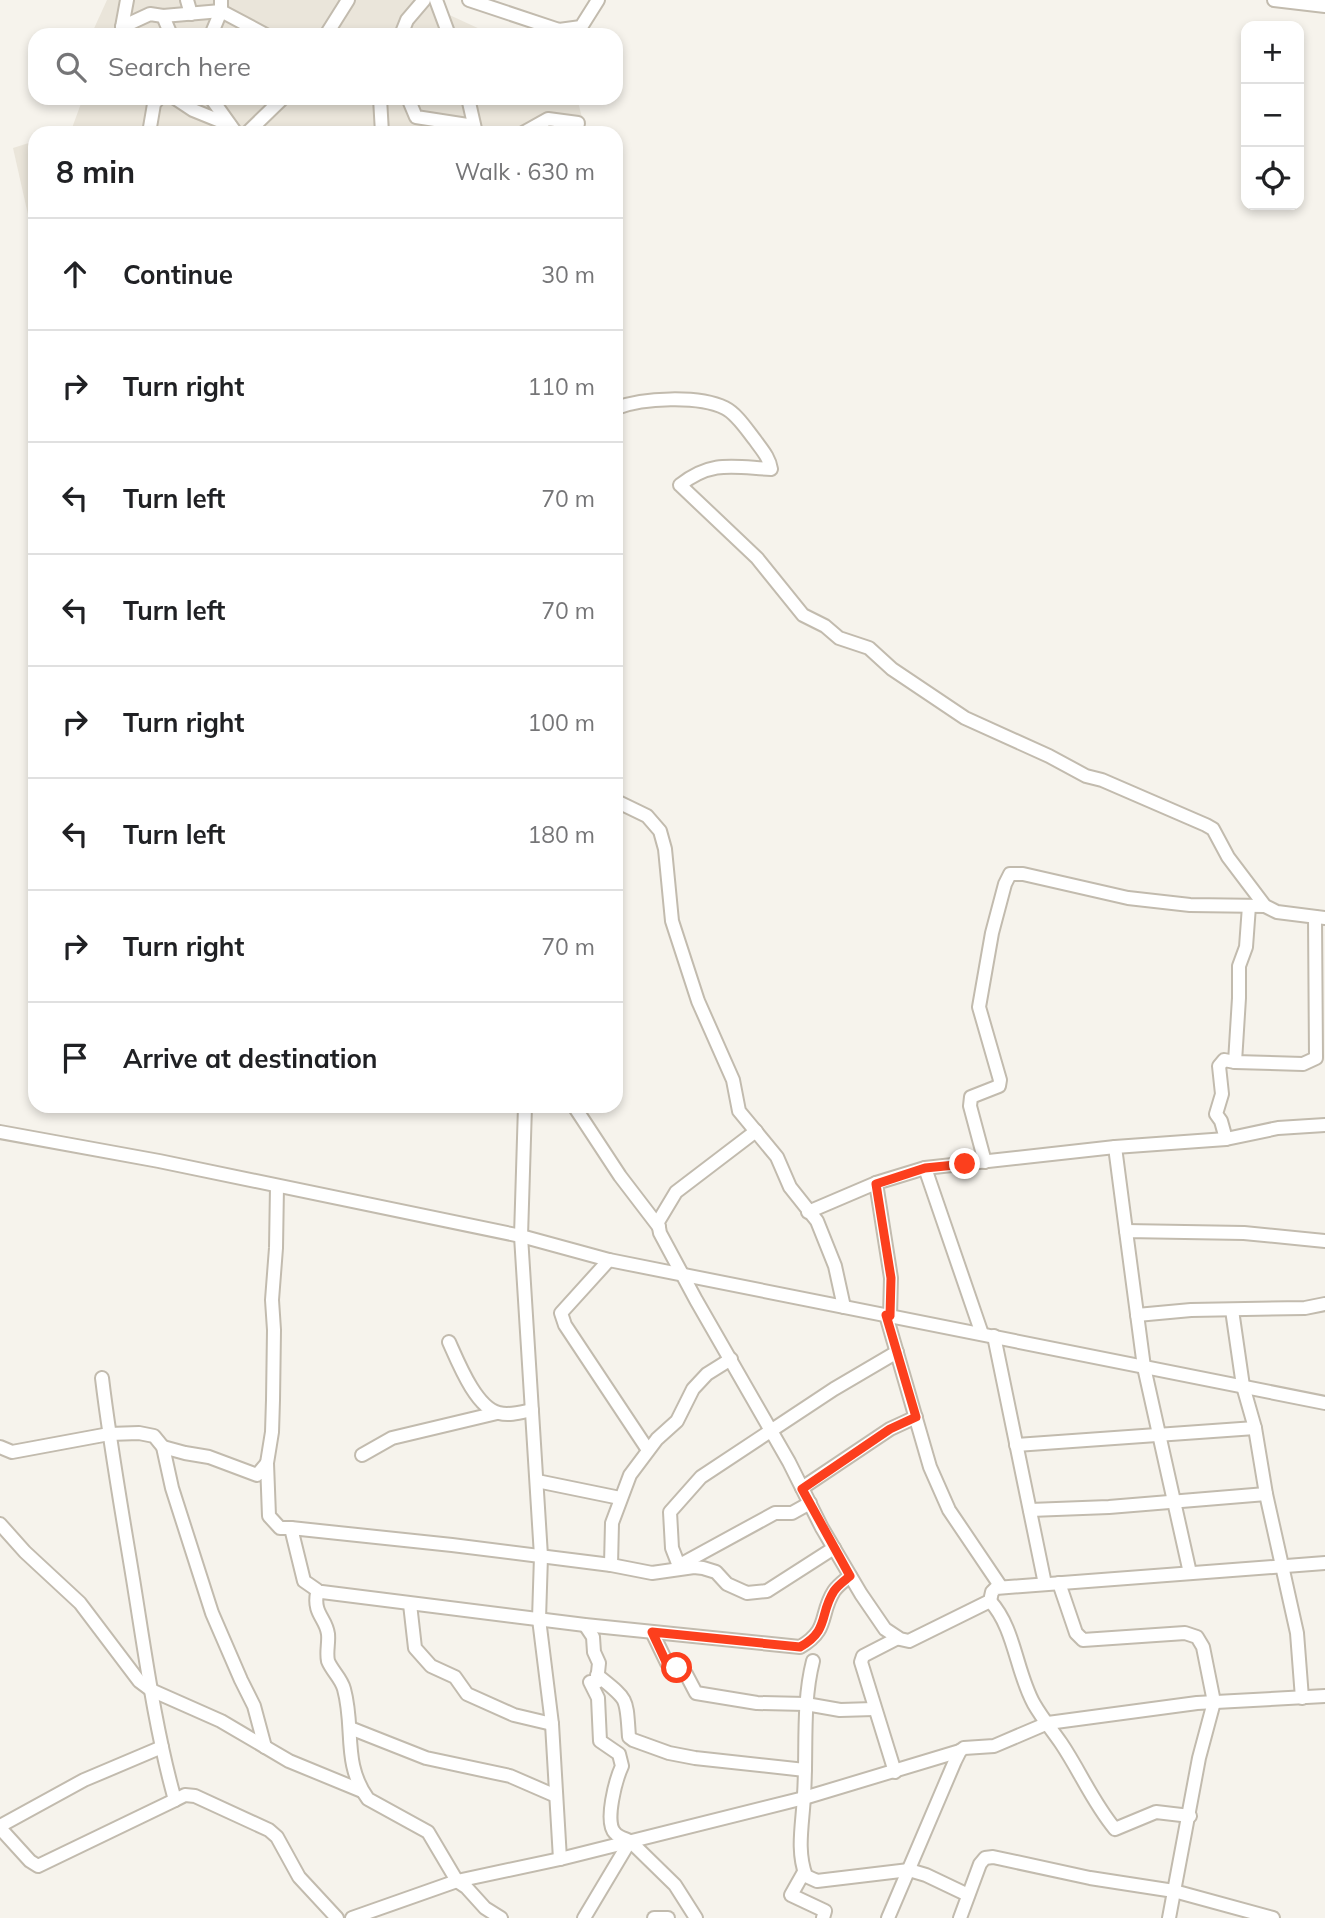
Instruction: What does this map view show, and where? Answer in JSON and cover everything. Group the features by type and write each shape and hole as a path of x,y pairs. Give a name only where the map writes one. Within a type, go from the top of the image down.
{"street":[{"path":"125,28 127,0"},
{"path":"187,0 191,14"},
{"path":"330,28 348,0"},
{"path":"404,28 424,0"},
{"path":"436,0 446,28"},
{"path":"470,0 553,28"},
{"path":"574,28 581,27 598,0"},
{"path":"1274,0 1325,6"},
{"path":"130,28 150,15 191,14 222,5"},
{"path":"214,28 222,5"},
{"path":"222,5 256,28"},
{"path":"163,16 168,28"},
{"path":"150,126 154,105"},
{"path":"186,105 227,126"},
{"path":"216,105 231,126"},
{"path":"254,126 276,105"},
{"path":"380,105 382,126"},
{"path":"411,105 416,117 460,126"},
{"path":"470,105 474,126"},
{"path":"536,126 548,119 578,123 577,126"},
{"path":"623,406 634,402 702,402 726,409 742,424 769,459 771,469 719,466 696,472 680,485 757,558 803,615 825,626 839,638 869,648 892,669 965,718 1086,776 1102,780 1213,829 1228,857 1265,906 1277,912 1320,917 1316,1058 1303,1064 1224,1060 1219,1066 1222,1094 1216,1114 1226,1139"},
{"path":"623,805 647,816 660,831 665,849 672,921 698,1001 733,1080 739,1111 777,1157 790,1187 817,1220 835,1266 844,1307"},
{"path":"985,1162 970,1106 971,1097 999,1086 1000,1080 979,1007 992,933 1004,884 1010,874 1023,874 1128,898 1190,905 1265,906"},
{"path":"1235,1062 1238,966 1245,947 1249,906"},
{"path":"525,1113 522,1236 541,1556 539,1619 552,1724 560,1859"},
{"path":"579,1113 659,1227 682,1274 850,1576 885,1629 898,1638 909,1641 990,1601 994,1589 1001,1587 1325,1563"},
{"path":"808,1212 876,1184 925,1168 1115,1147 1226,1139 1278,1128 1325,1125"},
{"path":"659,1227 663,1211 676,1192 756,1131"},
{"path":"0,1132 522,1236 609,1260 1325,1403"},
{"path":"1115,1147 1144,1367 1190,1573"},
{"path":"925,1168 988,1335 1016,1445 1045,1584"},
{"path":"876,1184 891,1278 888,1315 930,1467 948,1510 1001,1587"},
{"path":"277,1186 272,1300 272,1421 267,1463 269,1516 280,1528 452,1545 611,1565 643,1572 703,1568 716,1572 727,1584 747,1593 767,1591 834,1548"},
{"path":"1126,1231 1244,1234 1325,1241"},
{"path":"609,1260 561,1313 565,1325 648,1450"},
{"path":"1137,1315 1191,1310 1305,1308 1325,1304"},
{"path":"1232,1310 1243,1386 1255,1428 1266,1494 1297,1633 1302,1698"},
{"path":"449,1342 465,1379 486,1406 497,1413"},
{"path":"674,1569 670,1511 701,1477 897,1352"},
{"path":"611,1565 612,1523 630,1475 648,1450 677,1421 693,1389 706,1374 731,1359"},
{"path":"102,1378 150,1690 175,1800"},
{"path":"362,1455 392,1438 497,1413 511,1414 532,1410"},
{"path":"802,1489 890,1429 916,1417"},
{"path":"1016,1445 1255,1428"},
{"path":"0,1447 12,1452 109,1434 139,1433 154,1436 163,1447 172,1488 212,1613 254,1706 265,1747"},
{"path":"163,1447 209,1457 257,1475 267,1463"},
{"path":"537,1481 620,1498"},
{"path":"1030,1510 1266,1494"},
{"path":"674,1569 775,1513 792,1513 810,1503"},
{"path":"0,1524 25,1552 80,1603 139,1681 150,1690 221,1721 289,1761 362,1791"},
{"path":"291,1528 304,1581 317,1590 318,1615 328,1632 327,1659 344,1690 350,1728 350,1759 362,1791 368,1799 428,1832 457,1881 485,1908 501,1918"},
{"path":"317,1593 800,1647 812,1640 824,1622 832,1592 850,1576"},
{"path":"1059,1583 1076,1633 1083,1640 1185,1633 1197,1637 1203,1647 1214,1702 1199,1758 1169,1918"},
{"path":"990,1601 1002,1619 1034,1704 1115,1829 1156,1812 1190,1816"},
{"path":"410,1604 415,1648 431,1666 456,1677 467,1695 514,1715 552,1724"},
{"path":"585,1625 593,1637 594,1652 598,1657 597,1682 590,1682 598,1698 600,1741 618,1754 622,1766 617,1778 610,1825 615,1834 630,1841 675,1885 696,1918"},
{"path":"652,1632 667,1664 686,1674 696,1693 757,1703 806,1704 840,1710 874,1709"},
{"path":"895,1772 861,1662 863,1656 898,1638"},
{"path":"813,1661 806,1704 804,1798 800,1828 804,1872 791,1895 825,1911 823,1918"},
{"path":"597,1675 623,1697 629,1737 633,1740 669,1753 695,1758 805,1770"},
{"path":"352,1918 457,1881 560,1859 804,1798 895,1772 964,1748 995,1746 1048,1723 1214,1702 1325,1696"},
{"path":"350,1728 426,1758 510,1776 556,1796"},
{"path":"162,1747 84,1780 0,1827 30,1861 38,1866 185,1795 195,1796 269,1830 281,1842 299,1877 337,1918"},
{"path":"888,1918 960,1751"},
{"path":"584,1918 630,1841"},
{"path":"960,1918 980,1864 985,1858 993,1857 1090,1878 1174,1891 1273,1918"},
{"path":"804,1872 810,1879 817,1881 909,1870 968,1895"},
{"path":"654,1918 668,1918"}],"shaded area":[{"path":"107,0 432,0 432,7 478,28 94,28"},
{"path":"80,105 579,105 584,126 73,126"},
{"path":"28,143 28,215 13,148"}],"route":[{"path":"677,1668 667,1664 652,1632 800,1647 812,1640 824,1622 832,1592 850,1576 802,1489 890,1429 916,1417 886,1315 890,1316 891,1278 876,1184 925,1168 965,1164"}]}
